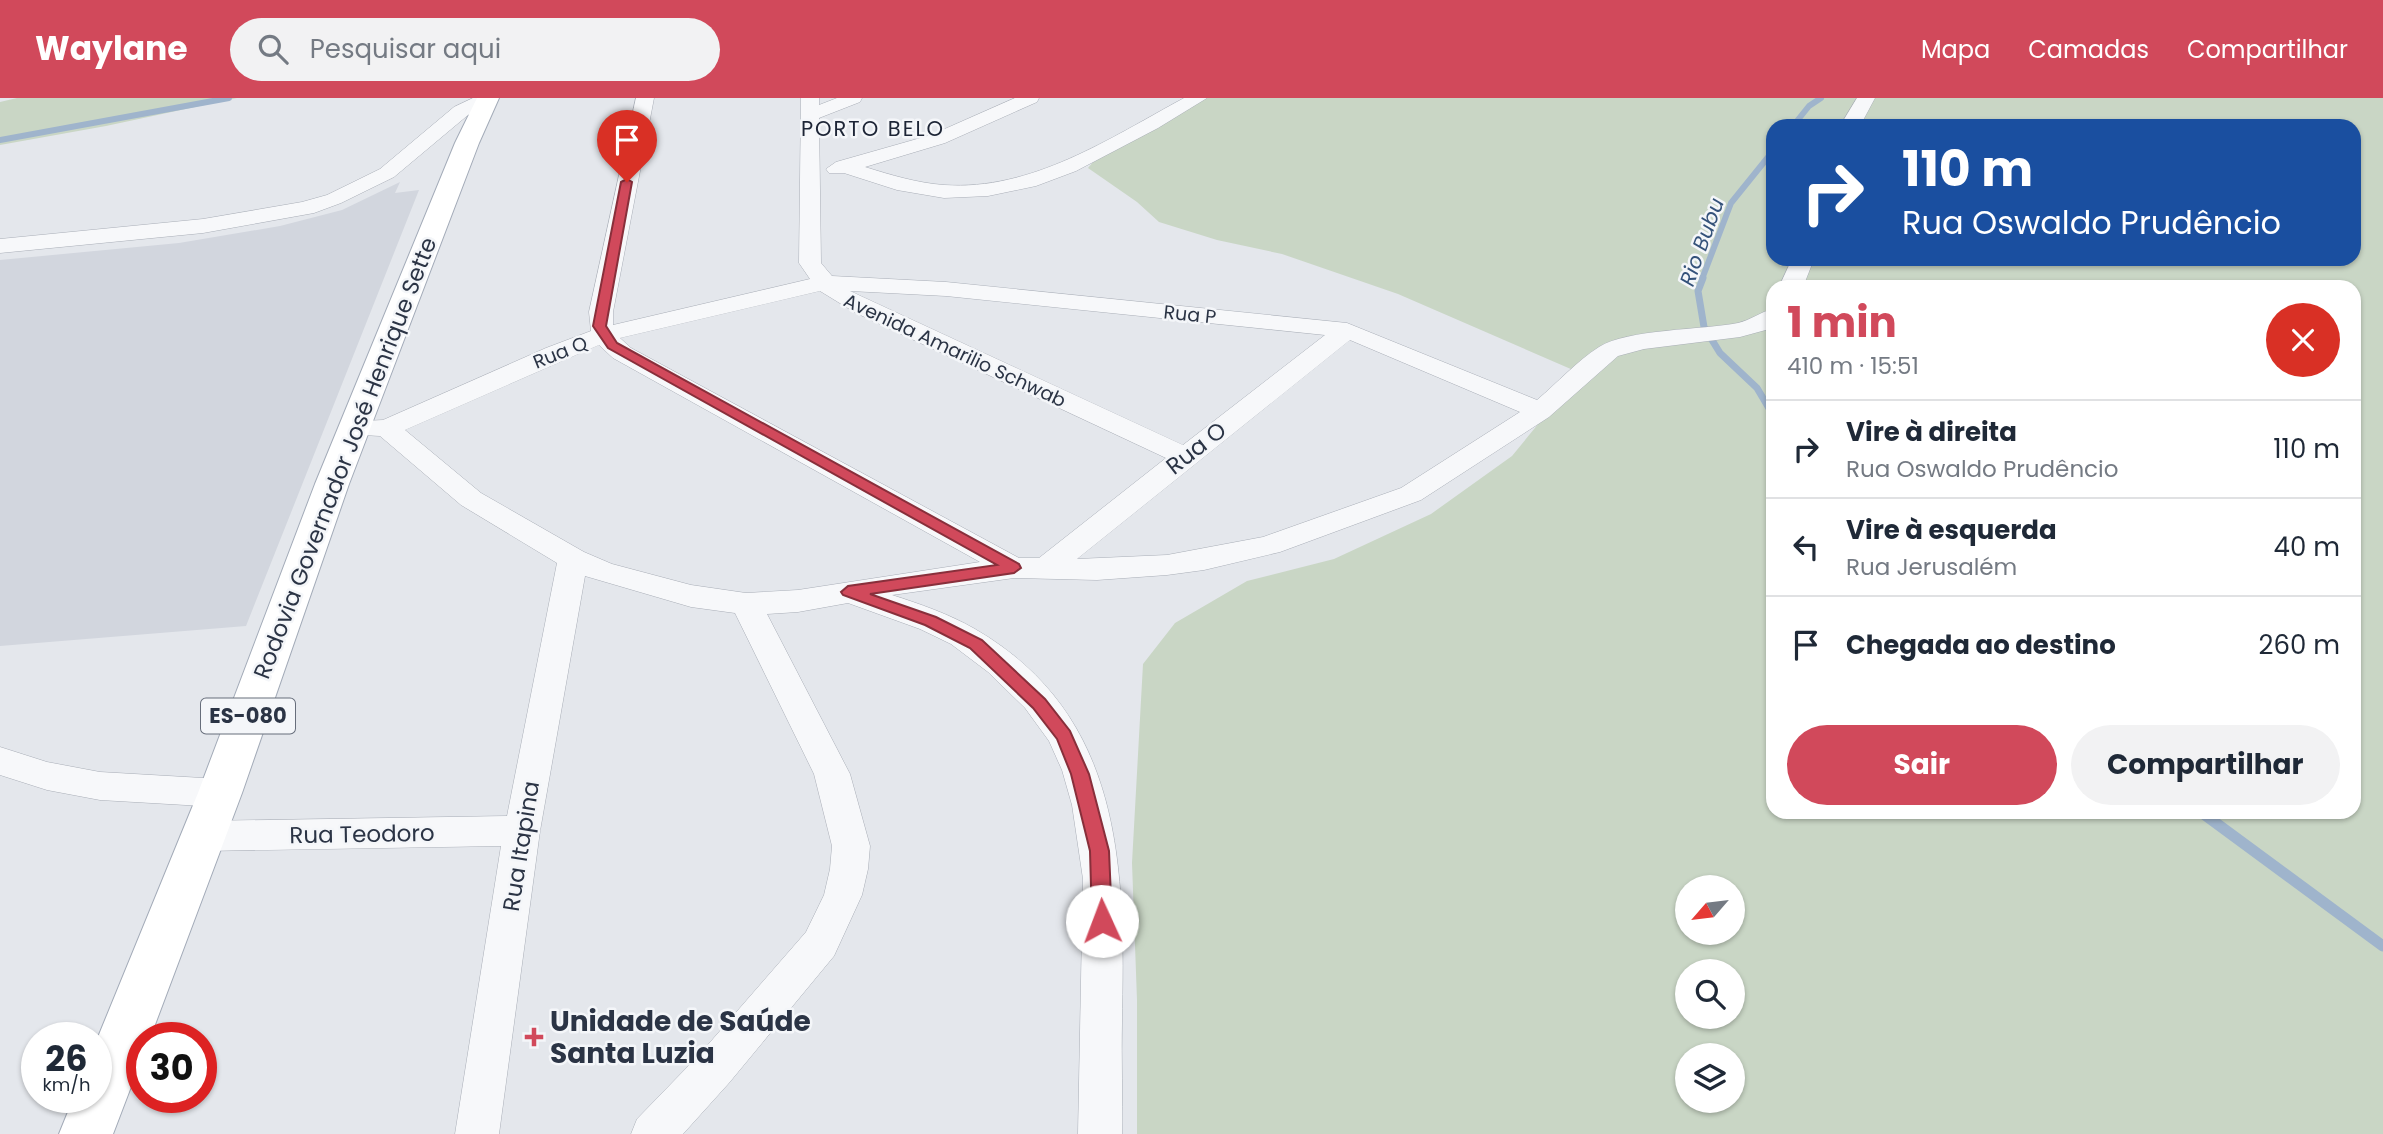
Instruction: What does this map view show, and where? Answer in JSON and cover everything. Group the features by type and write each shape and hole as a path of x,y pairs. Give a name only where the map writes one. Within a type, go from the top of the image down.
{"main road":[{"name":"Rodovia Governador José Henrique Sette","path":"86,1134 211,814 371,428 462,155 488,98"}],"street":[{"path":"0,246 203,226 306,208 334,199 387,173 461,111 488,98"},
{"path":"645,98 601,312 600,326 603,335 622,353 1014,568"},
{"path":"809,107 853,98"},
{"path":"811,176 938,139 1030,98"},
{"path":"810,151 852,163 879,181 917,190 960,193 1004,189 1060,172 1198,98"},
{"path":"1854,119 1866,98"},
{"name":"Avenida Amarilio Schwab","path":"809,107 810,263 823,283 839,297 1185,456"},
{"name":"Rua Q","path":"371,428 603,335 823,283"},
{"name":"Rua P","path":"823,283 946,289 1347,330 1540,411"},
{"path":"371,428 471,499 573,559 602,572 669,591 746,604 798,601 1014,568 1097,570 1167,565 1222,557 1269,545 1369,512 1411,494 1540,411 1609,351 1642,342 1740,330 1766,322"},
{"name":"Rua O","path":"1047,568 1347,330"},
{"name":"Rua Itapina","path":"477,1134 522,831 573,559"},
{"path":"848,592 931,621 976,644 1039,704 1064,736 1080,774 1100,851 1100,1134"},
{"path":"653,1134 714,1069 820,944 843,895 849,869 851,846 832,774 746,604"},
{"name":"Rua Teodoro","path":"0,761 47,776 100,786 211,814 522,831"}],"shaded area":[{"path":"400,182 395,193 419,190 246,626 0,646 0,260 179,243 280,226 342,210"}],"green space":[{"path":"17,98 237,98 0,145 0,102"},
{"path":"1204,98 2383,98 2383,1134 1137,1134 1137,1000 1132,863 1143,664 1175,623 1247,581 1334,559 1431,514 1512,456 1580,373 1398,294 1282,254 1217,240 1159,222 1137,202 1088,168 1098,156"}],"waterway":[{"path":"0,140 229,98"},
{"name":"Rio Bubu","path":"1799,119 1809,106 1821,98"},
{"name":"Rio Bubu","path":"1702,279 1731,203 1766,160"},
{"name":"Rio Bubu","path":"1703,278 1698,291 1704,327 1720,353 1757,388 1766,403"},
{"name":"Rio Bubu","path":"2211,819 2383,946"}],"place":[{"name":"Unidade de Saúde Santa Luzia","path":"534,1037"}],"district":[{"name":"PORTO BELO","path":"873,129"}],"route":[{"path":"627,182 601,312 600,326 603,335 613,345 622,353 1014,568 848,592 931,621 976,644 1039,704 1064,736 1080,774 1100,851 1102,921"}]}
